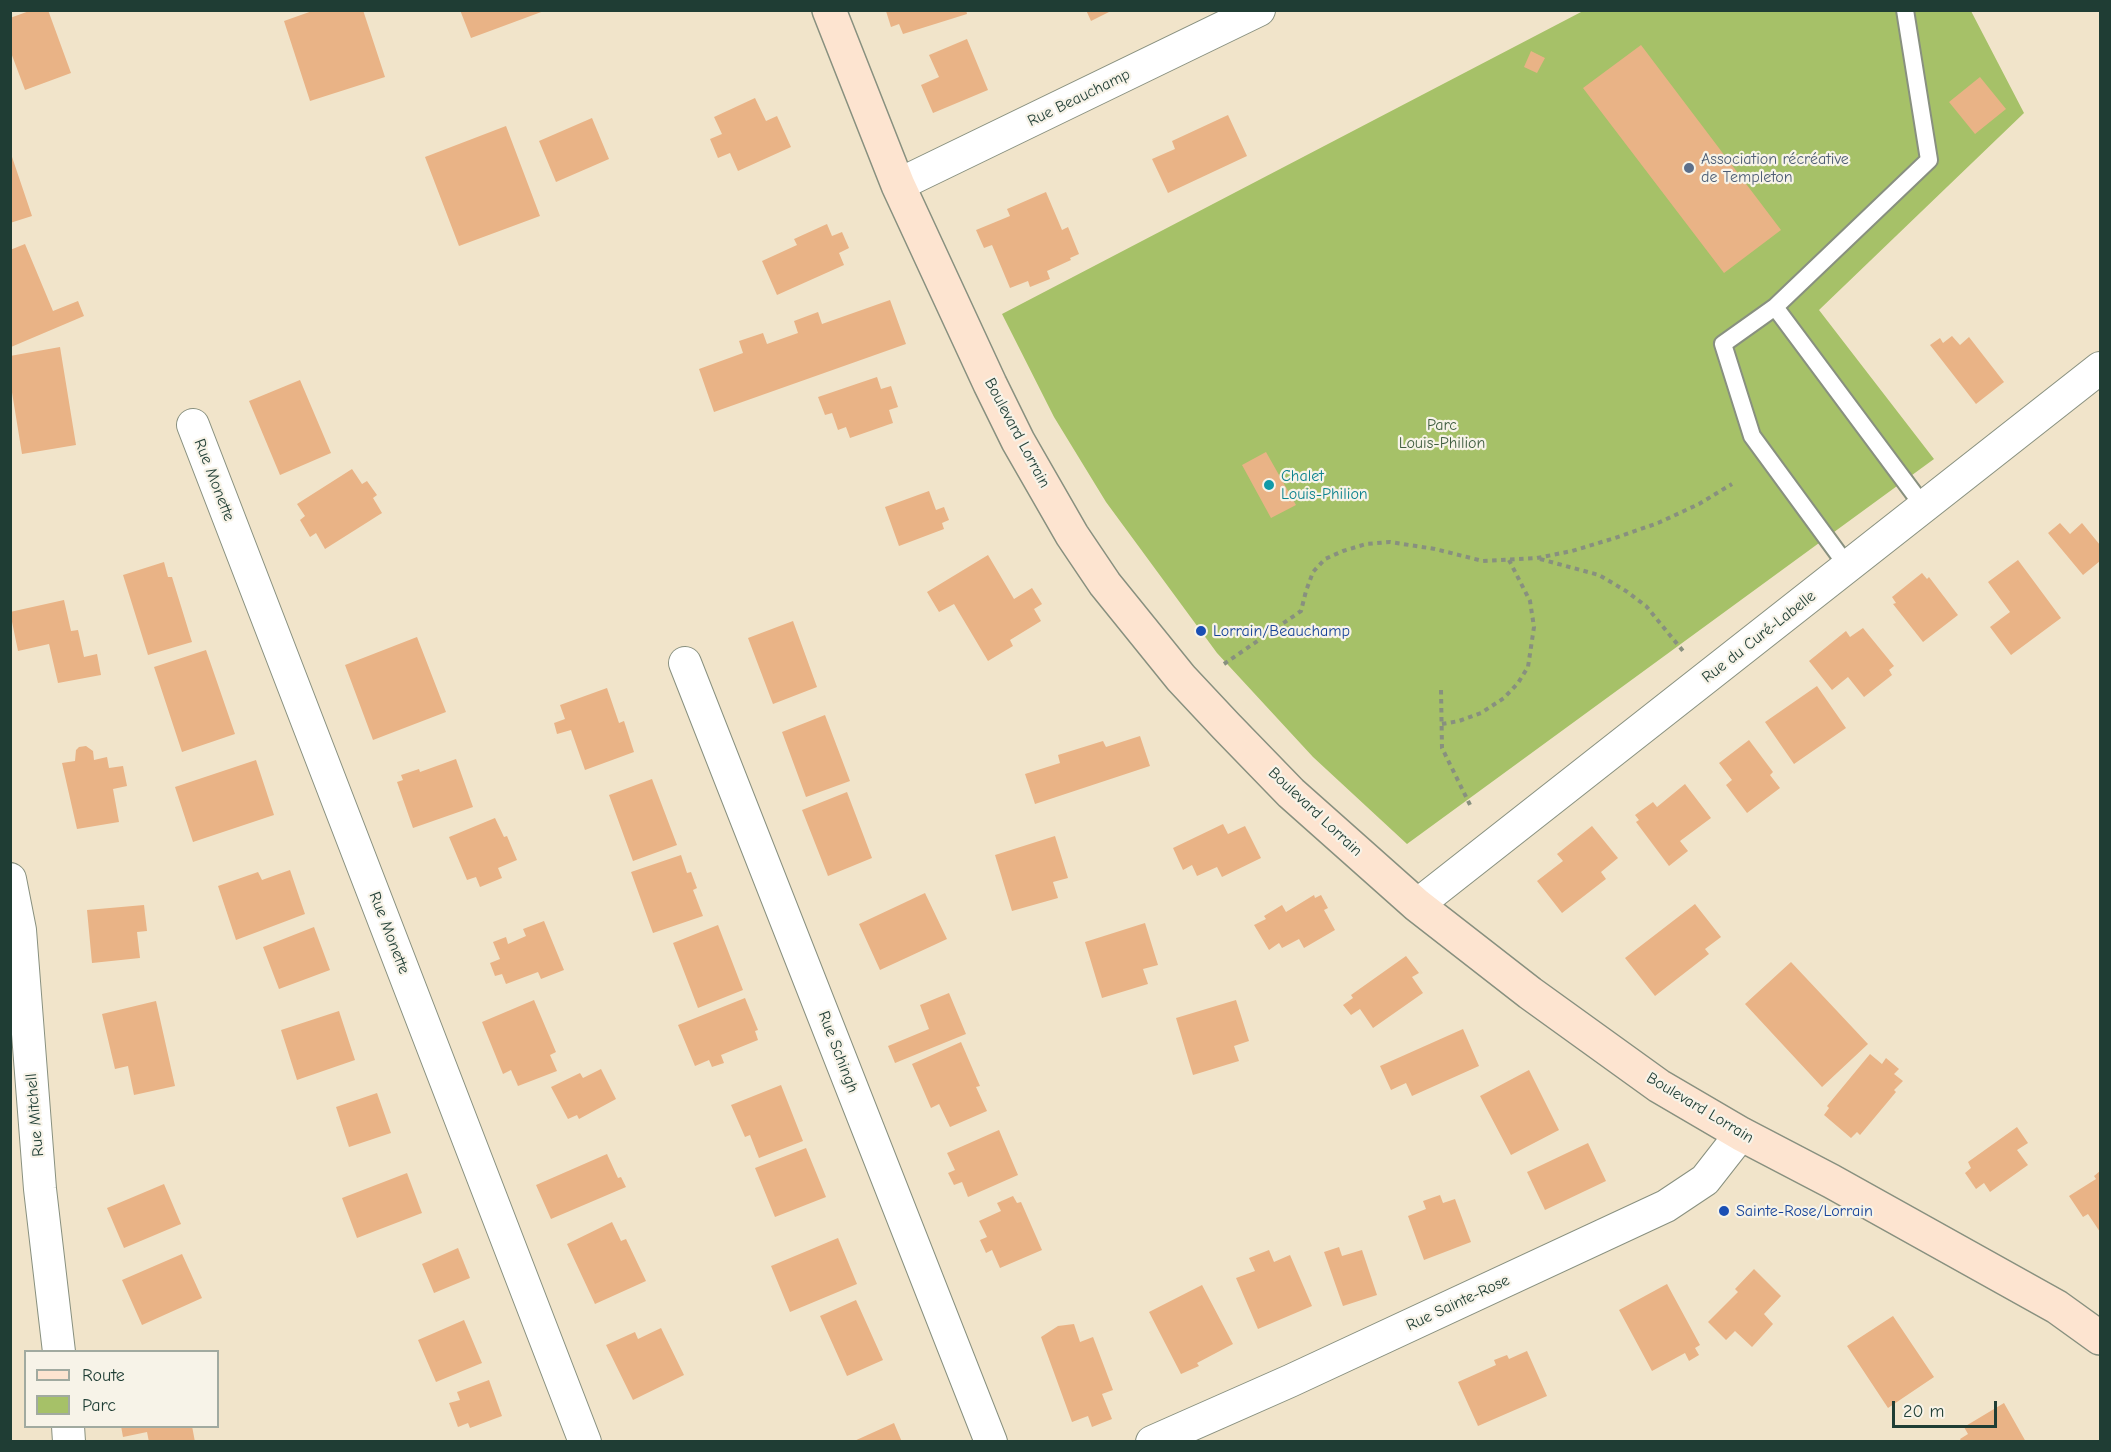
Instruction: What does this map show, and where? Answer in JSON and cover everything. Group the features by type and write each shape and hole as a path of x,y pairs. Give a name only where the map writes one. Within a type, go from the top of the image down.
{"main road":[{"name":"Boulevard Lorrain","path":"829,10 898,185 1018,441 1072,535 1105,584 1182,678 1234,735 1291,792 1417,905 1530,993 1659,1086 1741,1134 2057,1306 2100,1338"}],"street":[{"name":"Rue Beauchamp","path":"898,185 1259,10"},
{"name":"Rue du Curé-Labelle","path":"1417,905 2100,368"},
{"name":"Rue Monette","path":"193,425 585,1442"},
{"name":"Rue Schingh","path":"685,663 991,1442"},
{"name":"Rue Mitchell","path":"10,879 20,930 40,1189 59,1350"},
{"name":"Rue Sainte-Rose","path":"1152,1442 1290,1381 1666,1206 1706,1180 1741,1134"}],"lane":[{"path":"1848,567 1752,436 1723,344 1775,307 1929,160 1905,10"},
{"path":"1775,307 1924,507"}],"path":[{"path":"1224,664 1301,611 1313,572 1325,559 1343,550 1366,544 1390,542 1435,549 1483,561 1537,558 1572,551 1658,523 1699,504 1732,484"},
{"path":"1537,558 1599,575 1626,591 1646,606 1683,651"},
{"path":"1442,724 1481,713 1504,698 1518,683 1528,667 1534,627 1530,601 1509,560"},
{"path":"1441,690 1442,748 1472,809"}],"green space":[{"name":"Parc Louis-Philion","path":"1583,11 1971,11 2024,113 1819,310 1934,459 1407,844 1313,757 1217,653 1106,502 1054,417 1002,314"}],"building":[{"path":"32,10 48,10 71,73 25,90 10,50 10,18"},
{"path":"315,10 363,10 385,77 310,101 284,21"},
{"path":"460,10 544,10 544,11 471,38"},
{"path":"966,10 967,14 903,34 899,24 891,27 886,11"},
{"path":"1086,10 1113,10 1091,21"},
{"path":"967,39 988,90 933,113 921,85 939,77 929,55"},
{"name":"Association récréative de Templeton","path":"1641,45 1781,230 1724,273 1583,88"},
{"path":"1531,51 1545,58 1537,73 1524,67"},
{"path":"1980,77 2006,109 1975,134 1949,102"},
{"path":"755,98 766,121 777,116 791,147 738,171 730,153 718,158 710,139 722,134 714,117"},
{"path":"1228,115 1247,156 1168,193 1152,159 1175,149 1172,141"},
{"path":"592,118 609,159 556,182 539,141"},
{"path":"506,126 540,216 459,246 425,157"},
{"path":"10,151 32,216 10,223"},
{"path":"1046,192 1062,230 1068,227 1079,254 1047,271 1050,279 1030,287 1028,281 1010,288 992,245 984,248 976,230 1010,216 1007,209"},
{"path":"827,224 832,236 842,232 849,248 839,253 844,265 777,295 762,261 797,245 794,239"},
{"path":"25,244 53,311 78,301 84,316 11,347 10,250"},
{"path":"890,300 906,344 714,412 699,369 743,353 739,341 763,333 767,344 798,333 794,321 818,312 822,324"},
{"path":"1952,336 1960,345 1969,337 2004,382 1976,404 1930,345 1940,338 1943,343"},
{"path":"60,347 76,445 22,454 10,380 10,356"},
{"path":"877,377 881,389 891,386 898,407 889,410 893,423 850,438 846,427 838,430 832,413 825,415 818,397"},
{"path":"300,380 331,453 280,475 249,401"},
{"name":"Chalet Louis-Philion","path":"1266,452 1296,505 1271,518 1242,465"},
{"path":"352,469 362,484 367,481 377,495 373,498 382,513 325,549 316,533 310,537 300,520 305,516 297,504"},
{"path":"929,491 936,510 944,507 949,520 942,523 944,529 899,546 885,507"},
{"path":"2060,523 2070,534 2082,523 2100,545 2100,561 2083,575 2048,533"},
{"path":"988,555 1014,599 1032,588 1042,604 1034,609 1041,621 1010,640 1013,646 988,661 954,604 939,612 927,592"},
{"path":"2018,560 2061,618 2011,655 1990,627 2010,612 1988,582"},
{"path":"164,562 168,577 172,577 192,642 148,655 123,575"},
{"path":"1922,573 1927,579 1929,577 1958,615 1923,642 1893,604 1896,603 1892,597"},
{"path":"64,600 71,631 78,630 84,657 97,654 101,675 58,683 49,644 18,651 10,612"},
{"path":"793,621 817,687 773,704 748,638"},
{"path":"1863,628 1894,666 1889,670 1892,675 1864,697 1848,677 1832,690 1809,661 1846,631 1850,637"},
{"path":"417,637 446,712 373,740 345,665"},
{"path":"206,650 235,734 182,752 154,667"},
{"path":"1817,686 1846,728 1794,764 1765,722"},
{"path":"607,688 619,723 624,721 634,752 585,770 571,730 557,734 554,723 565,719 560,705"},
{"path":"825,715 850,781 806,797 782,732"},
{"path":"1140,736 1150,766 1035,804 1025,774 1060,763 1058,755 1103,741 1106,747"},
{"path":"1749,740 1773,772 1770,775 1780,788 1747,813 1726,785 1732,780 1719,763"},
{"path":"86,746 93,751 94,760 107,757 109,768 123,766 127,786 113,789 119,822 77,829 62,763 75,761 76,750"},
{"path":"456,759 473,807 413,828 397,782 403,780 401,775 419,769 420,772"},
{"path":"256,760 274,815 193,842 175,787"},
{"path":"652,779 677,845 633,861 609,795"},
{"path":"1685,784 1711,818 1680,841 1688,851 1669,866 1636,822 1639,820 1635,815 1653,802 1657,807"},
{"path":"847,792 872,858 828,876 802,810"},
{"path":"495,818 504,837 507,836 517,860 498,868 502,878 480,887 476,877 467,880 449,837"},
{"path":"1223,824 1228,834 1245,826 1261,858 1222,877 1217,867 1197,876 1192,865 1183,870 1173,848"},
{"path":"1592,826 1618,858 1601,872 1606,879 1562,913 1537,881 1563,861 1557,854"},
{"path":"1055,836 1068,878 1053,882 1058,898 1012,911 995,855"},
{"path":"681,855 687,873 691,872 697,888 693,890 703,916 653,933 631,872"},
{"path":"290,870 305,914 236,940 218,886 258,872 262,880"},
{"path":"925,893 947,939 880,970 859,924"},
{"path":"1314,895 1315,898 1321,895 1328,908 1324,910 1335,930 1304,948 1299,939 1282,948 1279,943 1269,950 1254,925 1266,919 1264,916 1282,905 1286,912"},
{"path":"1695,904 1721,937 1705,949 1709,954 1655,996 1625,958"},
{"path":"144,905 147,931 137,932 140,958 92,963 87,910"},
{"path":"544,921 564,970 541,979 538,972 506,984 502,974 495,976 490,963 500,959 493,942 506,937 508,944 526,936 523,929"},
{"path":"1145,923 1158,965 1143,969 1148,984 1102,998 1085,942"},
{"path":"718,925 743,990 698,1008 673,943"},
{"path":"314,927 330,970 279,989 263,947"},
{"path":"1406,956 1419,973 1412,977 1423,993 1373,1028 1360,1009 1351,1015 1343,1005 1353,998 1351,995"},
{"path":"1791,962 1868,1044 1822,1087 1745,1004"},
{"path":"949,993 966,1034 895,1063 888,1046 929,1029 920,1005"},
{"path":"745,998 758,1030 755,1031 758,1040 721,1055 724,1063 712,1067 709,1060 695,1066 678,1025"},
{"path":"534,1000 556,1052 550,1055 557,1071 518,1086 511,1070 503,1074 482,1022"},
{"path":"1236,1000 1249,1041 1234,1046 1239,1061 1193,1075 1176,1018"},
{"path":"156,1001 175,1086 134,1095 128,1066 115,1069 102,1014"},
{"path":"339,1011 355,1060 297,1080 281,1030"},
{"path":"1463,1029 1479,1066 1412,1096 1406,1083 1391,1090 1380,1066"},
{"path":"961,1042 980,1086 976,1087 987,1111 950,1127 939,1104 931,1108 912,1064"},
{"path":"1870,1054 1882,1064 1886,1058 1899,1069 1894,1074 1903,1081 1860,1135 1857,1132 1851,1138 1824,1115 1829,1108 1827,1106"},
{"path":"601,1069 616,1099 579,1119 577,1115 568,1119 551,1087 580,1073 583,1078"},
{"path":"1529,1070 1559,1130 1511,1155 1480,1096"},
{"path":"781,1085 803,1141 759,1158 750,1135 745,1137 731,1105"},
{"path":"377,1093 391,1133 349,1147 336,1107"},
{"path":"2017,1127 2028,1143 2017,1150 2028,1165 1990,1192 1984,1183 1976,1189 1965,1173 1971,1168 1968,1162"},
{"path":"999,1130 1018,1175 968,1197 962,1182 954,1185 948,1173 955,1170 947,1153"},
{"path":"1588,1143 1606,1181 1545,1210 1527,1172"},
{"path":"806,1148 826,1197 775,1217 755,1168"},
{"path":"607,1154 618,1178 621,1177 626,1187 551,1219 536,1185"},
{"path":"2100,1171 2100,1232 2088,1214 2083,1217 2069,1196 2096,1179 2094,1176"},
{"path":"407,1173 422,1213 357,1238 342,1198"},
{"path":"164,1184 181,1224 124,1248 107,1208"},
{"path":"1440,1195 1443,1203 1455,1199 1471,1242 1424,1260 1408,1216 1426,1209 1423,1201"},
{"path":"1013,1196 1017,1203 1021,1202 1042,1250 1000,1268 992,1250 986,1253 980,1240 987,1237 979,1221 1001,1211 997,1203"},
{"path":"612,1222 621,1241 626,1239 646,1281 595,1304 567,1244"},
{"path":"838,1238 857,1284 790,1312 771,1266"},
{"path":"1339,1247 1342,1256 1362,1250 1377,1295 1343,1306 1324,1252"},
{"path":"458,1248 470,1278 434,1293 422,1264"},
{"path":"1269,1250 1274,1262 1290,1255 1312,1306 1258,1329 1236,1278 1255,1271 1249,1258"},
{"path":"182,1254 202,1298 142,1325 122,1280"},
{"path":"1754,1269 1781,1296 1764,1314 1773,1324 1752,1347 1735,1331 1726,1340 1708,1322 1738,1292 1735,1289"},
{"path":"1667,1284 1700,1345 1695,1348 1699,1355 1689,1361 1685,1353 1652,1371 1619,1310"},
{"path":"1202,1285 1233,1344 1197,1363 1199,1366 1181,1374 1149,1312"},
{"path":"856,1300 883,1360 847,1376 820,1316"},
{"path":"1893,1316 1934,1377 1888,1408 1847,1346"},
{"path":"464,1320 482,1363 436,1382 418,1340"},
{"path":"1074,1324 1080,1342 1093,1337 1113,1390 1102,1394 1112,1419 1092,1427 1088,1416 1072,1422 1041,1337 1058,1326"},
{"path":"661,1328 684,1375 633,1400 606,1345 635,1332 638,1339"},
{"path":"1527,1351 1547,1396 1478,1426 1458,1382 1496,1365 1494,1360 1507,1355 1509,1359"},
{"path":"489,1380 502,1416 470,1428 468,1423 458,1427 449,1403 460,1400 457,1392"},
{"path":"2004,1403 2026,1442 1962,1442 1960,1439 1968,1434 1964,1427"},
{"path":"894,1423 902,1442 852,1442"},
{"path":"121,1428 192,1428 195,1442 149,1442 147,1432 123,1437"}],"place":[{"name":"Association récréative de Templeton","path":"1689,168"},
{"name":"Chalet Louis-Philion","path":"1269,485"},
{"name":"Lorrain/Beauchamp","path":"1201,631"},
{"name":"Sainte-Rose/Lorrain","path":"1724,1211"}]}
